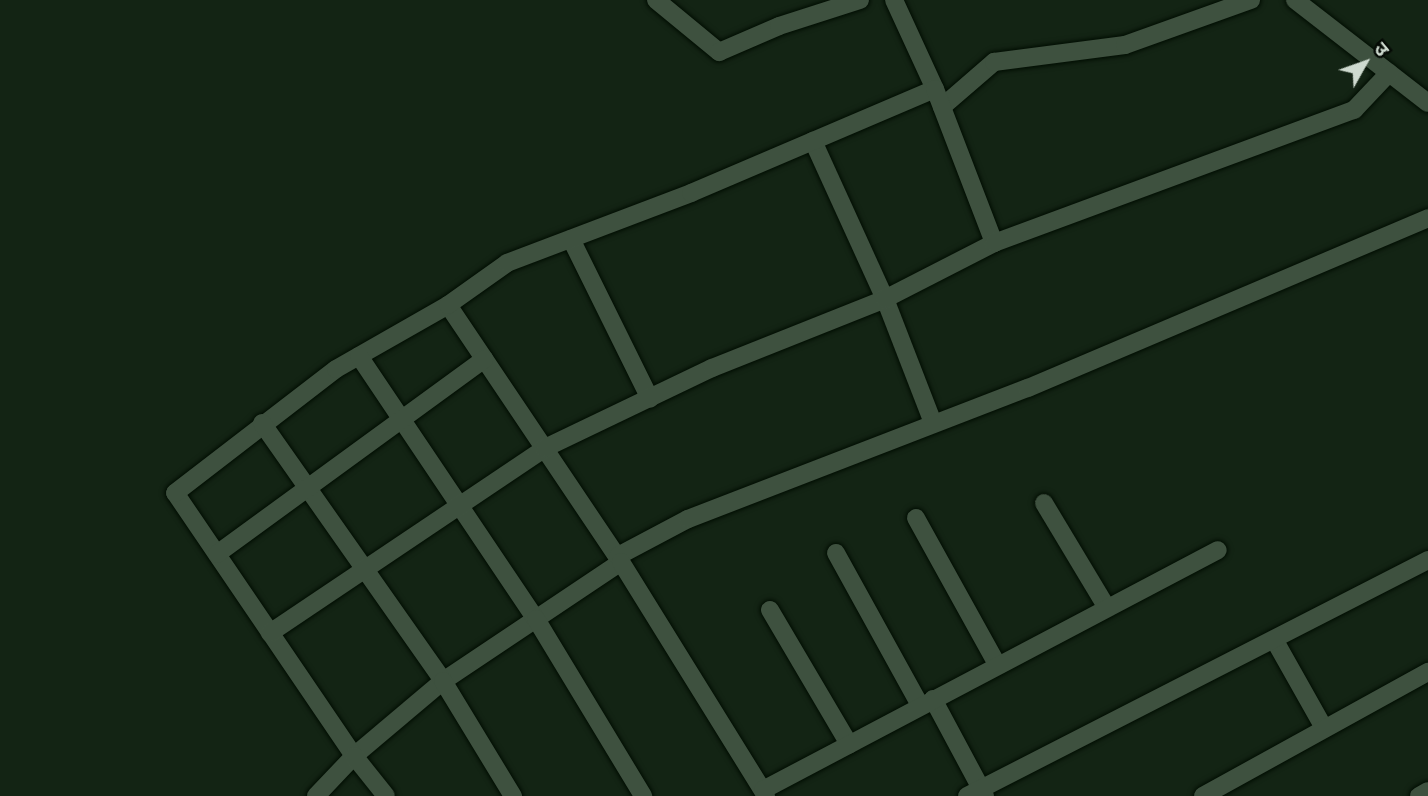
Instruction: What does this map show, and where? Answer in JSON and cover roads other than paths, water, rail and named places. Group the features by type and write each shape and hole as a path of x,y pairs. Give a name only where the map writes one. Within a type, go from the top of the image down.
{"street":[{"path":"656,0 719,52 779,26 860,0"},
{"path":"894,0 935,89 994,243"},
{"path":"942,107 994,62 1125,46 1251,0"},
{"path":"1295,0 1428,103"},
{"path":"270,633 545,448 712,368 885,299 994,243 1354,110 1389,74"},
{"path":"386,796 354,756 176,493 262,423 359,356 448,305 507,263 813,141 935,89"},
{"path":"813,141 885,299 933,423"},
{"path":"316,796 354,756 443,681 620,559 688,519 933,423 1428,218"},
{"path":"571,239 650,399"},
{"path":"448,305 620,559 765,793 997,664 1218,550"},
{"path":"359,356 536,619 643,796"},
{"path":"217,554 310,490 399,419 485,359"},
{"path":"262,423 443,681 513,796"},
{"path":"1044,503 1106,606"},
{"path":"916,518 997,664"},
{"path":"836,553 927,702 978,794 1428,560"},
{"path":"770,610 849,744"},
{"path":"1275,641 1324,729"},
{"path":"1203,796 1428,672"},
{"path":"1419,796 1428,791"}]}
